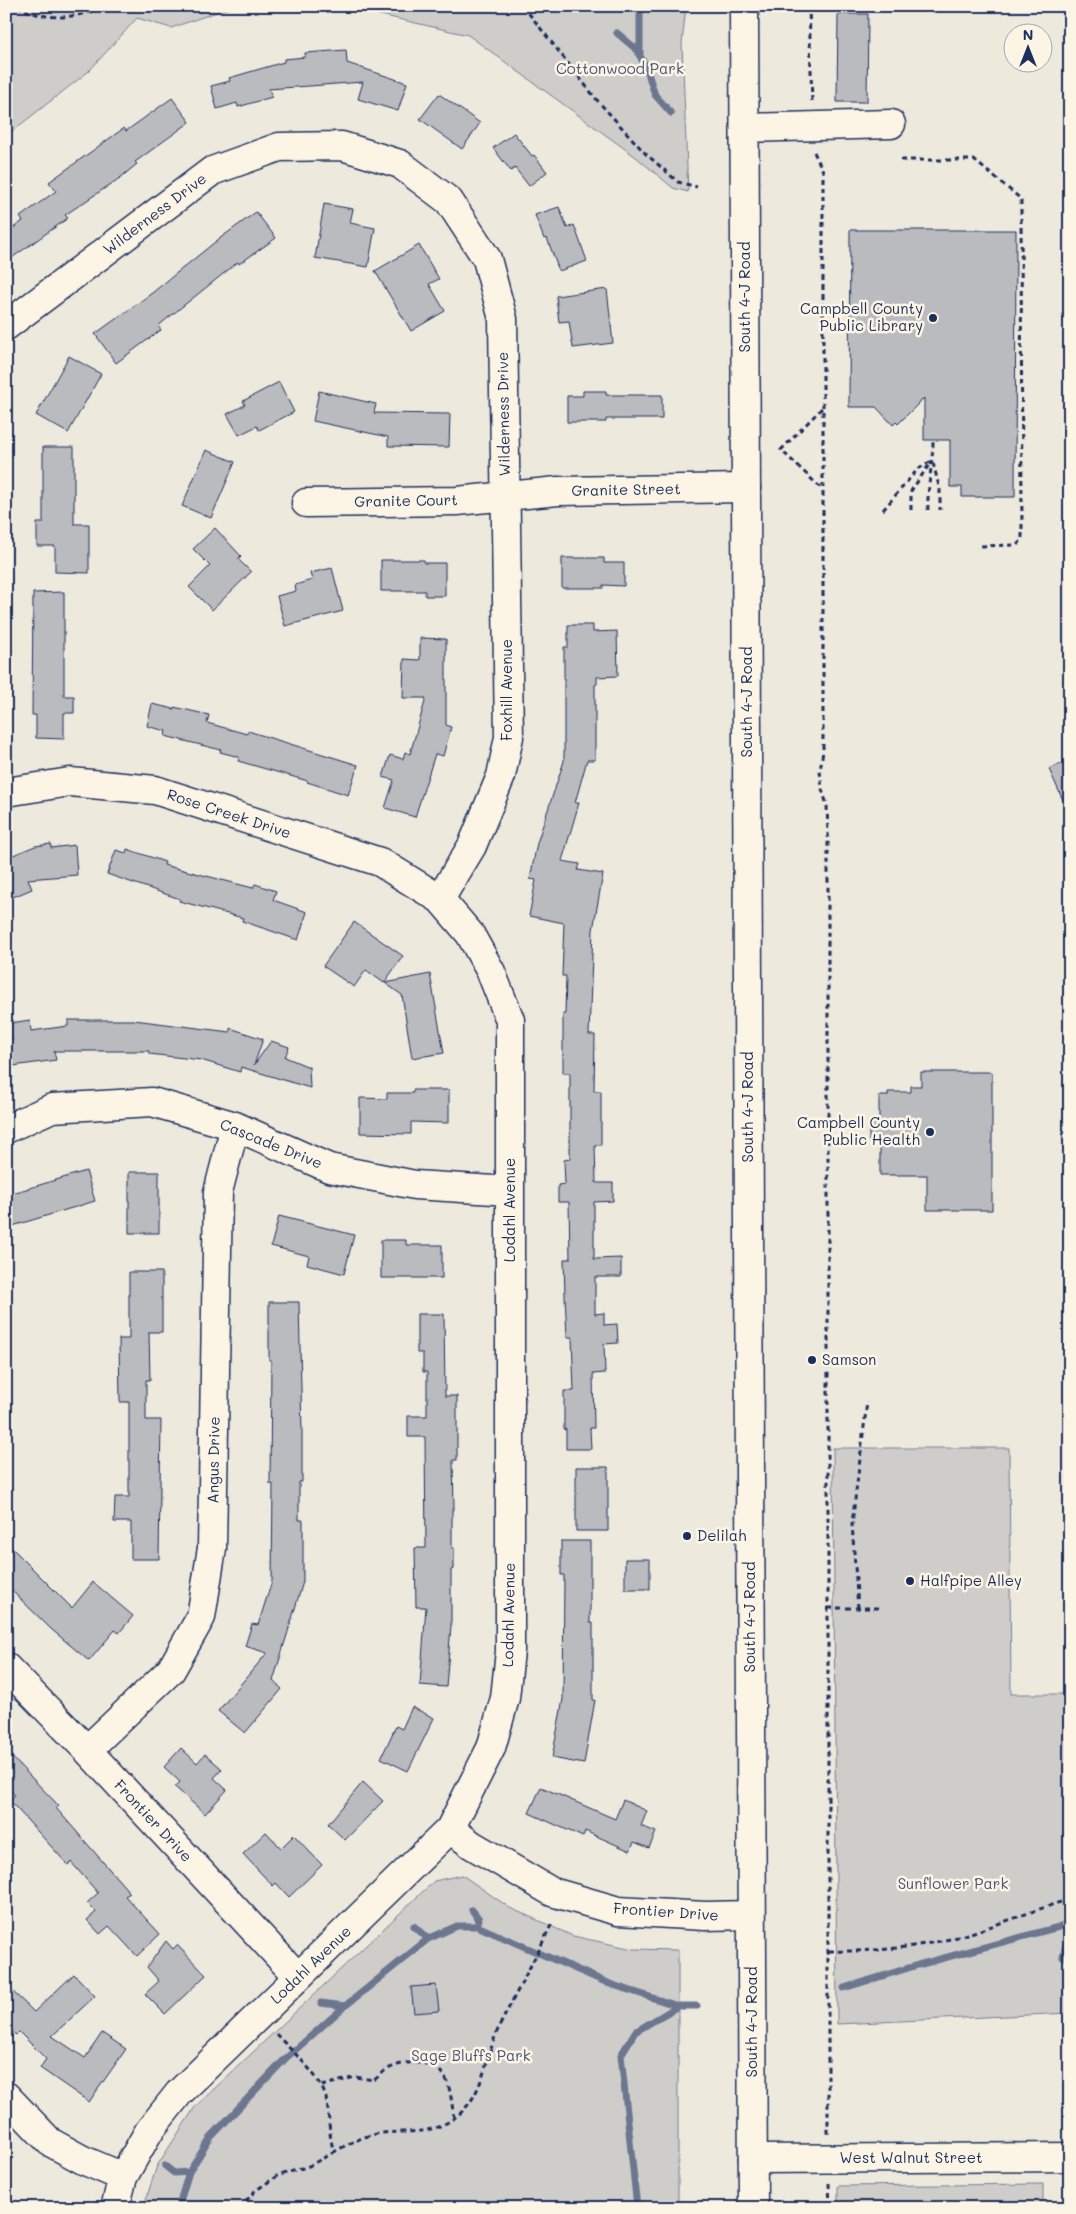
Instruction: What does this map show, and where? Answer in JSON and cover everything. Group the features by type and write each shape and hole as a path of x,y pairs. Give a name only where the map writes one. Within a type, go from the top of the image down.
{"street":[{"name":"South 4-J Road","path":"744,6 753,2208"},
{"path":"744,128 891,124"},
{"name":"Wilderness Drive","path":"6,326 212,171 279,146 342,146 400,164 450,201 487,259 503,319 506,495"},
{"name":"Granite Street","path":"506,495 558,491 746,488"},
{"name":"Granite Court","path":"306,503 457,501 506,495"},
{"name":"Foxhill Avenue","path":"440,899 472,846 502,776 509,737 506,495"},
{"name":"Rose Creek Drive","path":"6,792 70,782 155,790 380,862 440,899"},
{"name":"Lodahl Avenue","path":"128,2205 123,2177 149,2131 179,2093 450,1829 490,1748 505,1698 510,1651 510,1020 491,972 470,934 440,899"},
{"name":"Cascade Drive","path":"6,1129 52,1108 152,1102 235,1126 329,1168 415,1185 510,1191"},
{"name":"Angus Drive","path":"86,1750 171,1670 201,1618 212,1548 218,1192 235,1126"},
{"name":"Frontier Drive","path":"6,1668 86,1750 298,1977"},
{"name":"Frontier Drive","path":"450,1829 472,1845 552,1892 571,1898 618,1911 705,1916 751,1915"},
{"path":"6,2096 50,2142 83,2160 123,2177"},
{"name":"West Walnut Street","path":"753,2159 1070,2157"}],"path":[{"path":"17,6 27,12 60,18 85,15 106,6"},
{"path":"523,6 597,100 645,153 678,182 697,187"},
{"path":"809,6 812,105"},
{"path":"813,146 814,154 823,171 823,751 820,771 822,789 827,805 828,834 828,2137"},
{"path":"901,160 974,160 1021,199 1022,540 1017,545 980,546"},
{"path":"822,407 781,450 823,490"},
{"path":"928,510 927,490 933,460 933,440"},
{"path":"933,460 940,490 940,510"},
{"path":"883,510 918,469 933,460"},
{"path":"911,510 911,490 933,460"},
{"path":"858,1608 852,1524 867,1402"},
{"path":"828,1608 879,1608"},
{"path":"829,1951 858,1952 908,1947 954,1938 1070,1899"},
{"path":"240,2208 255,2191 277,2176 309,2166 359,2138 382,2133 439,2127 454,2118 470,2102 481,2081 499,2027 552,1923"},
{"path":"272,2029 322,2086 326,2099 330,2139 334,2152"},
{"path":"322,2086 355,2076 374,2080 388,2068 411,2061 425,2064 438,2071 446,2079 454,2118"},
{"path":"829,2182 830,2208"},
{"path":"128,2205 146,2204 147,2208"}],"green space":[{"path":"7,6 234,6 171,28 137,18 89,71 6,136"},
{"name":"Cottonwood Park","path":"341,6 686,6 682,44 688,192 673,188 636,157 468,35"},
{"name":"Sunflower Park","path":"833,1448 1009,1448 1011,1694 1070,1694 1070,2013 837,2024"},
{"name":"Sage Bluffs Park","path":"462,1875 510,1908 573,1936 633,1949 678,1950 678,2208 143,2208 157,2166 195,2107 434,1881"},
{"path":"1043,2184 1043,2208 838,2208 838,2186"}],"building":[{"path":"838,14 868,14 867,102 837,102"},
{"path":"346,50 347,63 407,83 398,111 358,99 363,82 269,89 272,97 238,107 237,103 217,109 211,86 230,81 229,78 284,62 284,59 305,57 305,53"},
{"path":"439,94 480,123 462,149 420,119"},
{"path":"172,98 190,122 135,162 137,164 120,178 65,215 68,218 6,262 6,233 23,221 20,217 56,191 49,182 124,128 126,131"},
{"path":"514,133 547,172 529,186 515,168 511,171 493,148"},
{"path":"324,204 353,209 350,223 375,228 368,267 315,258"},
{"path":"559,207 567,228 574,225 587,261 559,271 547,238 544,239 535,215"},
{"path":"256,212 276,238 239,264 238,262 158,326 161,330 116,363 95,334 152,293 215,242"},
{"name":"Campbell County Public Library","path":"850,230 1016,230 1015,497 962,497 962,487 950,487 950,440 924,440 924,398 898,424 896,422 893,425 876,407 849,407"},
{"path":"419,245 439,279 429,284 445,311 411,331 375,271"},
{"path":"607,289 613,343 573,348 569,321 559,322 556,296"},
{"path":"69,356 101,374 68,433 36,415"},
{"path":"279,382 294,412 259,430 257,426 239,435 227,414 245,405 243,401"},
{"path":"319,391 376,404 374,413 450,414 449,447 388,446 388,437 313,421"},
{"path":"583,391 606,391 606,395 662,395 662,419 606,419 606,422 567,422 567,396 583,396"},
{"path":"43,447 74,447 74,524 89,524 89,573 55,572 55,546 37,546 37,523 43,523"},
{"path":"206,450 235,462 211,518 182,506"},
{"path":"215,528 241,556 238,559 251,572 212,610 189,587 210,566 193,549"},
{"path":"562,558 604,558 604,563 624,563 624,586 603,585 603,588 562,588"},
{"path":"381,560 424,560 424,563 445,563 445,596 425,596 425,591 381,591"},
{"path":"332,568 343,611 285,626 277,596 296,591 295,585 312,580 310,573"},
{"path":"64,592 64,696 74,696 74,713 64,713 64,739 36,738 36,715 32,715 33,593"},
{"path":"568,625 593,625 593,632 617,631 618,676 597,677 597,684 595,685 595,760 587,760 575,803 579,803 562,861 580,864 578,870 603,874 593,930 589,1035 595,1035 594,1091 601,1091 601,1145 595,1145 596,1183 613,1183 613,1201 594,1202 594,1259 621,1258 621,1277 595,1277 595,1314 604,1313 604,1325 617,1324 618,1343 604,1344 605,1373 593,1374 594,1428 590,1428 591,1449 566,1449 566,1429 564,1430 564,1391 574,1391 572,1337 567,1337 564,1259 570,1259 569,1202 558,1202 558,1185 565,1184 564,1160 570,1159 570,1073 563,1073 563,1014 565,1014 566,976 562,976 564,923 529,916 536,880 530,879 537,843 564,761 564,647 568,647"},
{"path":"420,638 446,639 446,725 451,727 443,756 435,754 415,817 385,808 394,780 383,777 390,755 403,759 405,752 410,754 426,698 403,698 404,659 420,660"},
{"path":"152,704 209,715 207,723 247,734 248,731 358,765 348,795 308,781 238,761 239,757 220,752 221,750 165,736 166,731 147,726"},
{"path":"1070,760 1070,816 1049,769"},
{"path":"51,844 51,848 75,845 77,875 28,879 32,889 6,900 6,858 35,846"},
{"path":"127,849 165,862 164,865 253,888 255,884 276,891 273,900 307,912 298,940 242,921 243,918 179,901 180,899 107,874 116,850 126,853"},
{"path":"354,922 403,956 384,983 366,970 354,987 323,966"},
{"path":"430,974 444,1053 412,1058 402,995 385,983"},
{"path":"30,1020 31,1031 68,1026 68,1020 134,1020 230,1032 230,1028 263,1039 254,1065 271,1041 289,1047 285,1057 309,1067 310,1088 241,1067 240,1072 201,1060 149,1054 149,1051 54,1051 56,1060 6,1067 6,1041 12,1040 10,1023"},
{"name":"Campbell County Public Health","path":"921,1072 992,1072 992,1210 927,1210 927,1175 880,1175 880,1143 869,1142 869,1122 879,1122 879,1096 888,1096 888,1092 911,1092 911,1086 921,1086"},
{"path":"413,1090 449,1090 449,1123 411,1122 411,1134 360,1133 360,1098 387,1099 387,1093 413,1093"},
{"path":"86,1171 95,1201 6,1228 6,1195"},
{"path":"129,1172 159,1172 159,1233 129,1233"},
{"path":"279,1216 354,1235 344,1274 307,1264 309,1256 271,1246"},
{"path":"381,1240 406,1240 406,1245 442,1245 442,1278 381,1278"},
{"path":"129,1272 162,1272 162,1332 149,1332 150,1380 146,1380 146,1420 161,1420 159,1559 131,1559 131,1522 114,1522 115,1497 129,1497 129,1402 120,1402 119,1339 129,1339"},
{"path":"269,1302 299,1302 302,1482 299,1482 299,1520 303,1520 303,1582 273,1681 282,1689 245,1733 218,1711 267,1653 245,1646 252,1624 258,1625 272,1581 273,1484 270,1484 271,1360 269,1360"},
{"path":"417,1314 444,1314 445,1396 457,1396 457,1460 453,1460 454,1509 452,1509 454,1569 451,1570 451,1626 446,1687 420,1685 426,1607 416,1607 415,1548 426,1548 425,1437 408,1437 408,1416 427,1416 427,1372 423,1372 423,1353 417,1353"},
{"path":"576,1467 608,1467 608,1531 576,1531"},
{"path":"561,1541 590,1541 590,1623 593,1623 593,1700 595,1700 584,1764 552,1758 563,1699 564,1575 561,1575"},
{"path":"6,1542 72,1608 93,1582 133,1616 119,1633 115,1630 89,1661 51,1629 6,1585"},
{"path":"625,1559 650,1559 650,1589 625,1589"},
{"path":"412,1707 434,1718 408,1771 381,1758 396,1726 402,1729"},
{"path":"181,1748 197,1763 205,1754 222,1769 214,1778 227,1790 205,1814 175,1787 180,1782 164,1767"},
{"path":"6,1751 59,1806 56,1808 130,1893 125,1896 160,1934 137,1956 109,1926 100,1934 87,1920 96,1912 87,1903 98,1893 71,1862 68,1865 9,1800 15,1795 6,1786"},
{"path":"363,1782 383,1801 345,1840 328,1824"},
{"path":"541,1787 615,1819 623,1800 647,1811 641,1826 656,1832 649,1848 634,1842 630,1851 585,1831 583,1837 529,1813"},
{"path":"266,1832 281,1848 294,1835 322,1865 289,1897 276,1883 273,1886 243,1854"},
{"path":"166,1941 173,1949 177,1945 206,1975 165,2014 145,1994 159,1981 147,1967"},
{"path":"74,1974 95,1996 52,2036 85,2058 102,2033 126,2049 89,2102 40,2068 46,2059 19,2032 16,2035 6,2026 6,1985 34,2012"},
{"path":"436,1985 439,2011 414,2013 411,1987"}],"waterway":[{"path":"640,6 640,56"},
{"path":"617,33 636,49 646,67 655,95 671,113"},
{"path":"472,1910 479,1919 477,1926"},
{"path":"844,1988 918,1965 1070,1924"},
{"path":"414,1926 428,1939"},
{"path":"178,2208 189,2172 211,2137 285,2059 345,2006 428,1939 457,1926 477,1926 610,1984 678,2006 697,2006"},
{"path":"1063,1957 1070,1928"},
{"path":"321,2003 345,2006"},
{"path":"637,2208 621,2055 635,2032 678,2006"},
{"path":"165,2166 174,2173 189,2172"}],"place":[{"name":"Campbell County Public Library","path":"933,318"},
{"name":"Campbell County Public Health","path":"930,1132"},
{"name":"Samson","path":"812,1360"},
{"name":"Delilah","path":"687,1536"},
{"name":"Halfpipe Alley","path":"910,1581"}]}
